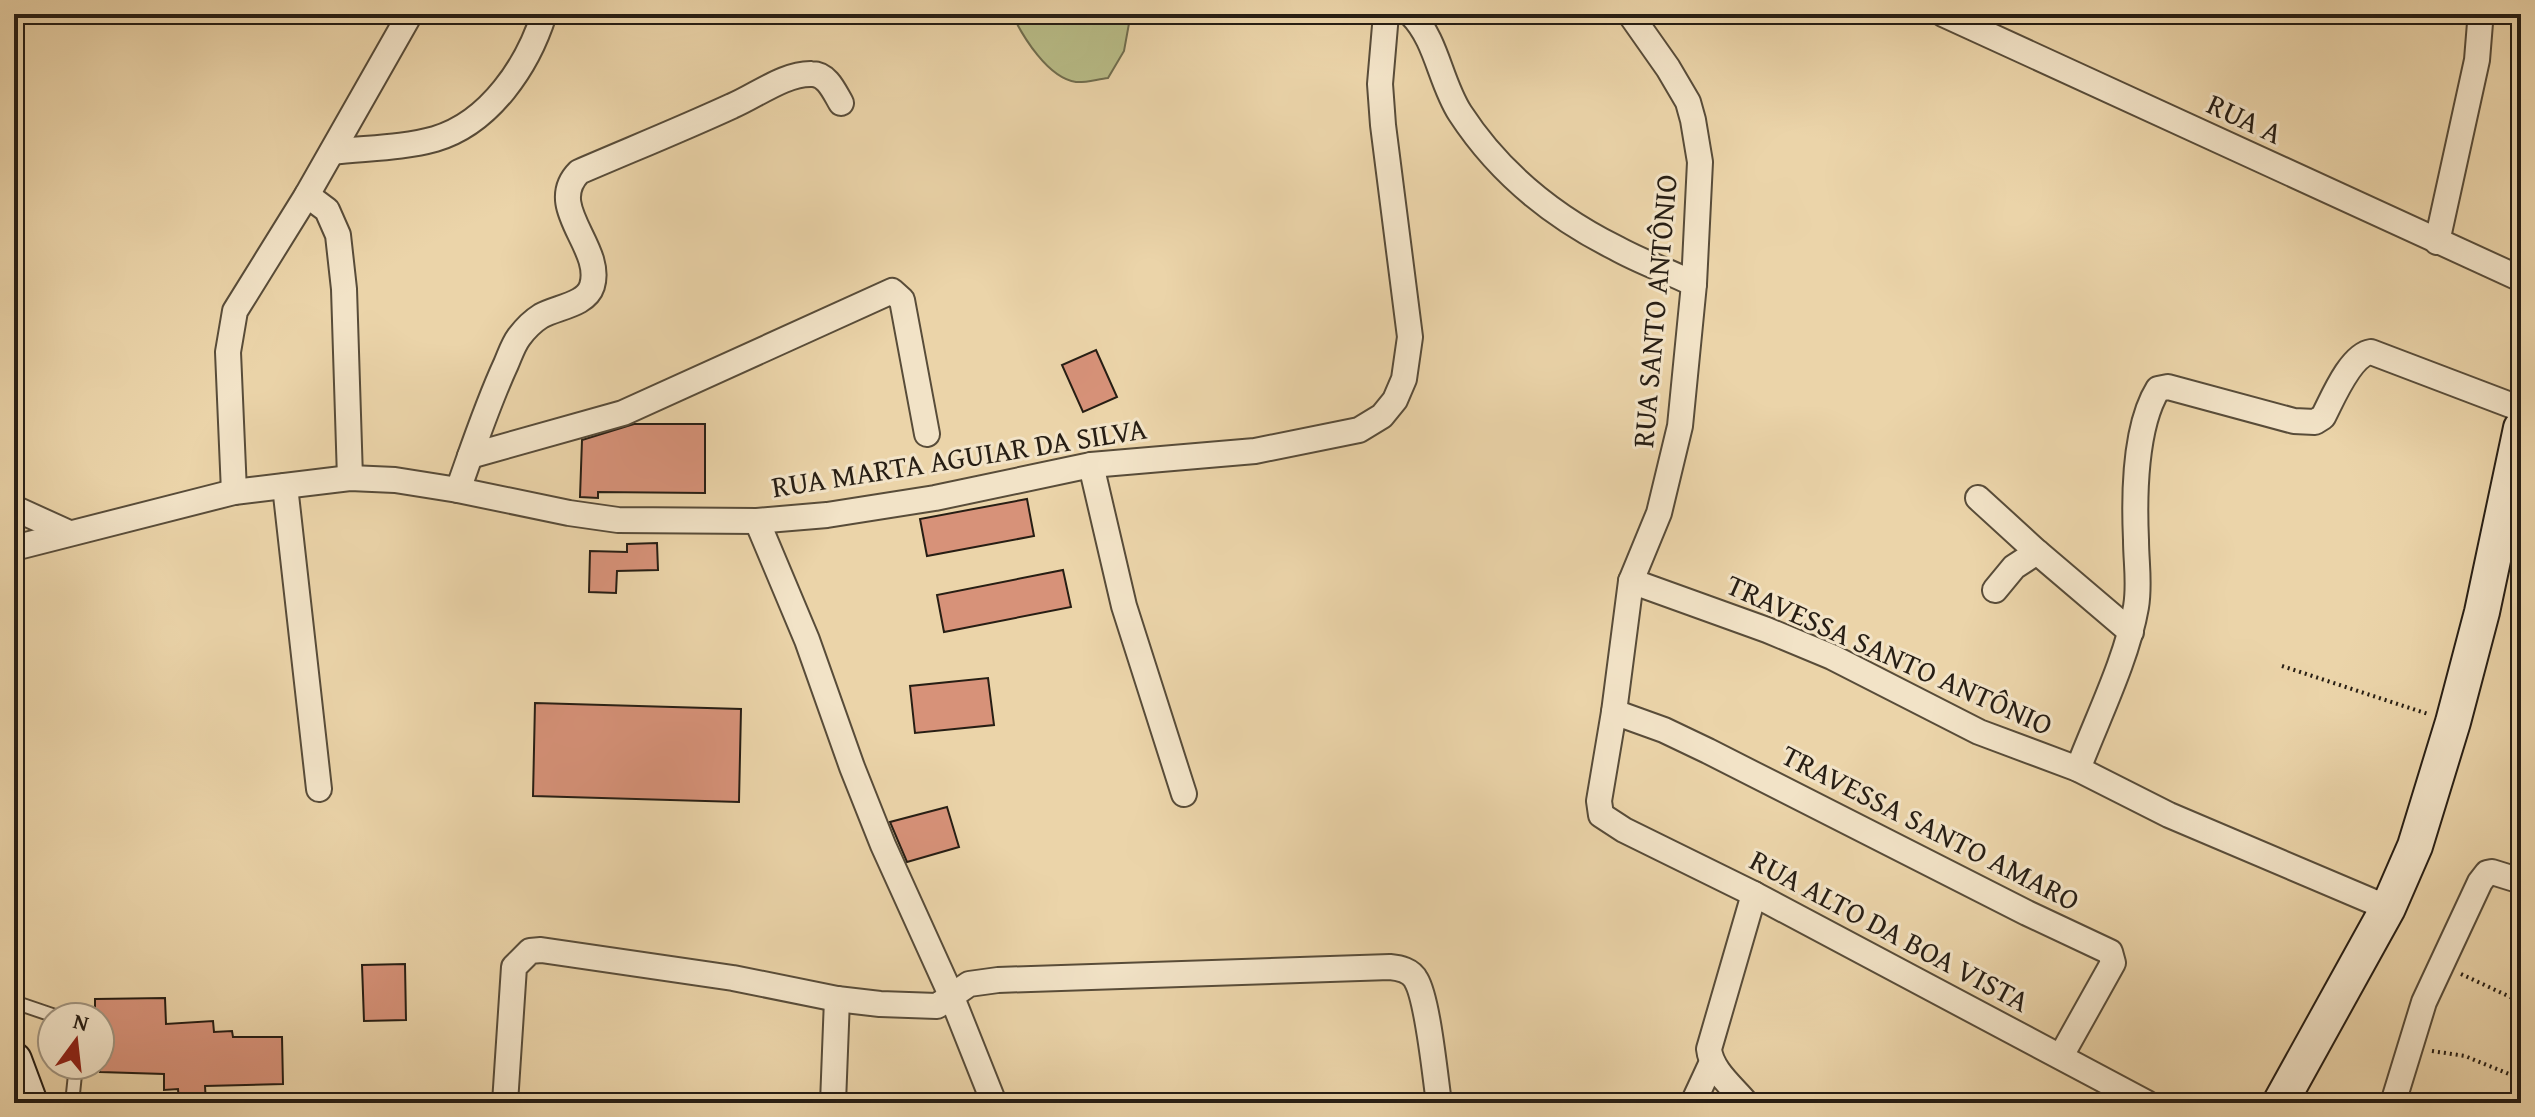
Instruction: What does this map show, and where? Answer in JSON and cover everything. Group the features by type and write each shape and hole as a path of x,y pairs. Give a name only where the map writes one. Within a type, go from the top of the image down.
{"main road":[{"path":"2280,1103 2388,908 2415,846 2482,612 2521,428"},
{"path":"14,1060 30,1103"}],"street":[{"path":"234,492 228,352 235,311 307,195 410,14"},
{"path":"332,152 435,139 459,129 486,107 518,72 532,49 544,14"},
{"name":"RUA MARTA AGUIAR DA SILVA","path":"14,548 234,492 350,478 395,480 618,520 757,521 827,515 935,498 1091,465 1255,451 1359,430 1382,416 1395,400 1404,379 1410,337 1383,125 1380,84 1386,14"},
{"path":"1411,14 1422,28 1457,108 1505,172 1546,207 1613,247 1694,284"},
{"name":"RUA SANTO ANTÔNIO","path":"1601,815 1599,801 1631,581 1659,513 1676,450 1687,375 1700,162 1688,102 1630,14"},
{"name":"RUA A","path":"1943,14 2521,279"},
{"path":"2437,242 2477,60 2480,23 2477,14"},
{"path":"458,490 497,382 519,337 542,316 583,298 590,291 594,272 568,206 571,180 579,172 786,80 818,75 827,81 841,103"},
{"path":"307,195 327,210 338,235 344,289 350,478"},
{"path":"470,456 623,413 892,291 902,300 927,434"},
{"name":"TRAVESSA SANTO ANTÔNIO","path":"2078,769 2131,632 2138,589 2135,536 2140,453 2149,408 2158,389 2168,387 2294,421 2315,422 2324,415 2355,362 2364,353 2371,352 2521,409"},
{"path":"1091,465 1124,606 1184,794"},
{"path":"285,486 319,789"},
{"path":"1978,498 2131,632"},
{"path":"14,508 69,533"},
{"path":"757,521 798,617 883,845 951,995 994,1103"},
{"path":"1995,590 2014,567 2037,552"},
{"name":"TRAVESSA SANTO ANTÔNIO","path":"1631,581 1832,657 1979,732 2078,769 2184,822 2388,908"},
{"name":"TRAVESSA SANTO AMARO","path":"1614,712 1697,746 2110,952 2113,963 2061,1056"},
{"name":"RUA ALTO DA BOA VISTA","path":"1601,815 1624,830 1754,894 2147,1103"},
{"path":"2393,1103 2402,1081 2415,1028 2440,965 2480,882 2487,873 2492,872 2521,881"},
{"path":"1693,1103 1711,1053 1754,894"},
{"path":"505,1103 514,967 530,951 541,950 733,978 837,999 926,1006 937,1006 969,984 998,980 1402,969 1416,980 1422,997 1439,1103"},
{"path":"833,1103 837,999"},
{"path":"1711,1053 1746,1103"}],"lane":[{"path":"14,1002 36,1010"},
{"path":"72,1103 74,1081"}],"path":[{"path":"2282,666 2453,722"},
{"path":"2440,965 2521,1002"},
{"path":"2451,1053 2521,1079"}],"green space":[{"path":"1012,14 1129,14 1130,18 1124,51 1108,78 1076,82 1046,65"}],"building":[{"path":"1096,350 1117,397 1083,412 1062,365"},
{"path":"634,424 705,424 705,493 598,492 598,498 580,497 582,440"},
{"path":"1027,499 1034,536 927,556 920,519"},
{"path":"657,543 658,570 617,571 616,593 589,592 590,551 627,552 627,544"},
{"path":"1063,570 1071,607 944,632 937,595"},
{"path":"988,678 994,725 915,733 910,686"},
{"path":"535,703 741,709 739,802 533,796"},
{"path":"947,807 959,847 907,862 890,822"},
{"path":"405,964 406,1020 364,1021 362,965"},
{"path":"165,998 166,1024 213,1021 214,1032 232,1031 233,1037 282,1037 283,1084 205,1086 206,1103 179,1103 178,1089 164,1090 164,1074 116,1072 116,1001 95,999"}]}
